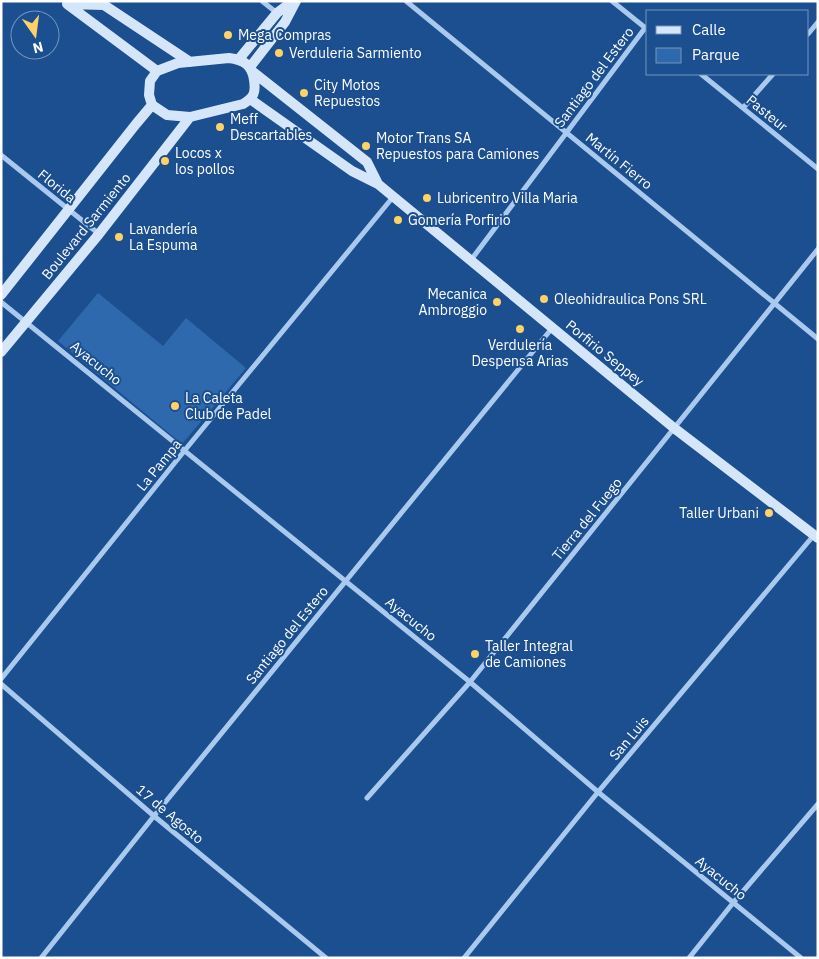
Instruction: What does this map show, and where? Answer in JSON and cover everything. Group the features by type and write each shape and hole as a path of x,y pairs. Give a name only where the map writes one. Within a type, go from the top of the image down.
{"main road":[{"path":"295,1 285,22 251,69 255,92 250,99 243,104 190,117 167,115 152,106 148,95 150,81 157,70 178,63 229,58 239,59 277,14 295,1"},
{"path":"66,3 104,5 190,62"},
{"path":"66,3 157,70"},
{"name":"Porfirio Seppey","path":"239,59 367,162 378,184"},
{"name":"Porfirio Seppey","path":"250,99 352,171 378,184 674,428 816,537"},
{"name":"Boulevard Sarmiento","path":"1,295 152,106"},
{"name":"Boulevard Sarmiento","path":"1,352 99,234 190,117"}],"street":[{"path":"262,1 277,14"},
{"name":"Martín Fierro","path":"406,1 818,339"},
{"path":"612,1 646,29"},
{"path":"809,33 818,22"},
{"name":"Santiago del Estero","path":"471,260 646,29"},
{"name":"Pasteur","path":"702,75 818,169"},
{"path":"743,108 772,75"},
{"name":"Florida","path":"1,155 99,234"},
{"name":"La Pampa","path":"1,679 393,196"},
{"name":"Tierra del Fuego","path":"367,798 470,682 818,249"},
{"name":"Ayacucho","path":"1,302 346,580 470,682 598,792 801,958"},
{"name":"Santiago del Estero","path":"41,958 154,816 553,328"},
{"name":"San Luis","path":"464,958 598,792 816,537"},
{"name":"17 de Agosto","path":"1,684 154,816 326,958"},
{"path":"689,958 733,902 818,804"}],"green space":[{"name":"La Caleta Club de Padel","path":"98,293 163,346 186,318 246,368 182,444 58,341"}],"place":[{"name":"Mega Compras","path":"228,35"},
{"name":"Verduleria Sarmiento","path":"279,53"},
{"name":"City Motos Repuestos","path":"304,93"},
{"name":"Meff Descartables","path":"220,127"},
{"name":"Motor Trans SA Repuestos para Camiones","path":"366,146"},
{"name":"Locos x los pollos","path":"165,161"},
{"name":"Lubricentro Villa Maria","path":"427,198"},
{"name":"Gomería Porfirio","path":"398,220"},
{"name":"Lavandería La Espuma","path":"119,237"},
{"name":"Oleohidraulica Pons SRL","path":"544,299"},
{"name":"Mecanica Ambroggio","path":"497,302"},
{"name":"Verdulería Despensa Arias","path":"520,329"},
{"name":"La Caleta Club de Padel","path":"175,406"},
{"name":"Taller Urbani","path":"769,513"},
{"name":"Taller Integral de Camiones","path":"475,654"}]}
